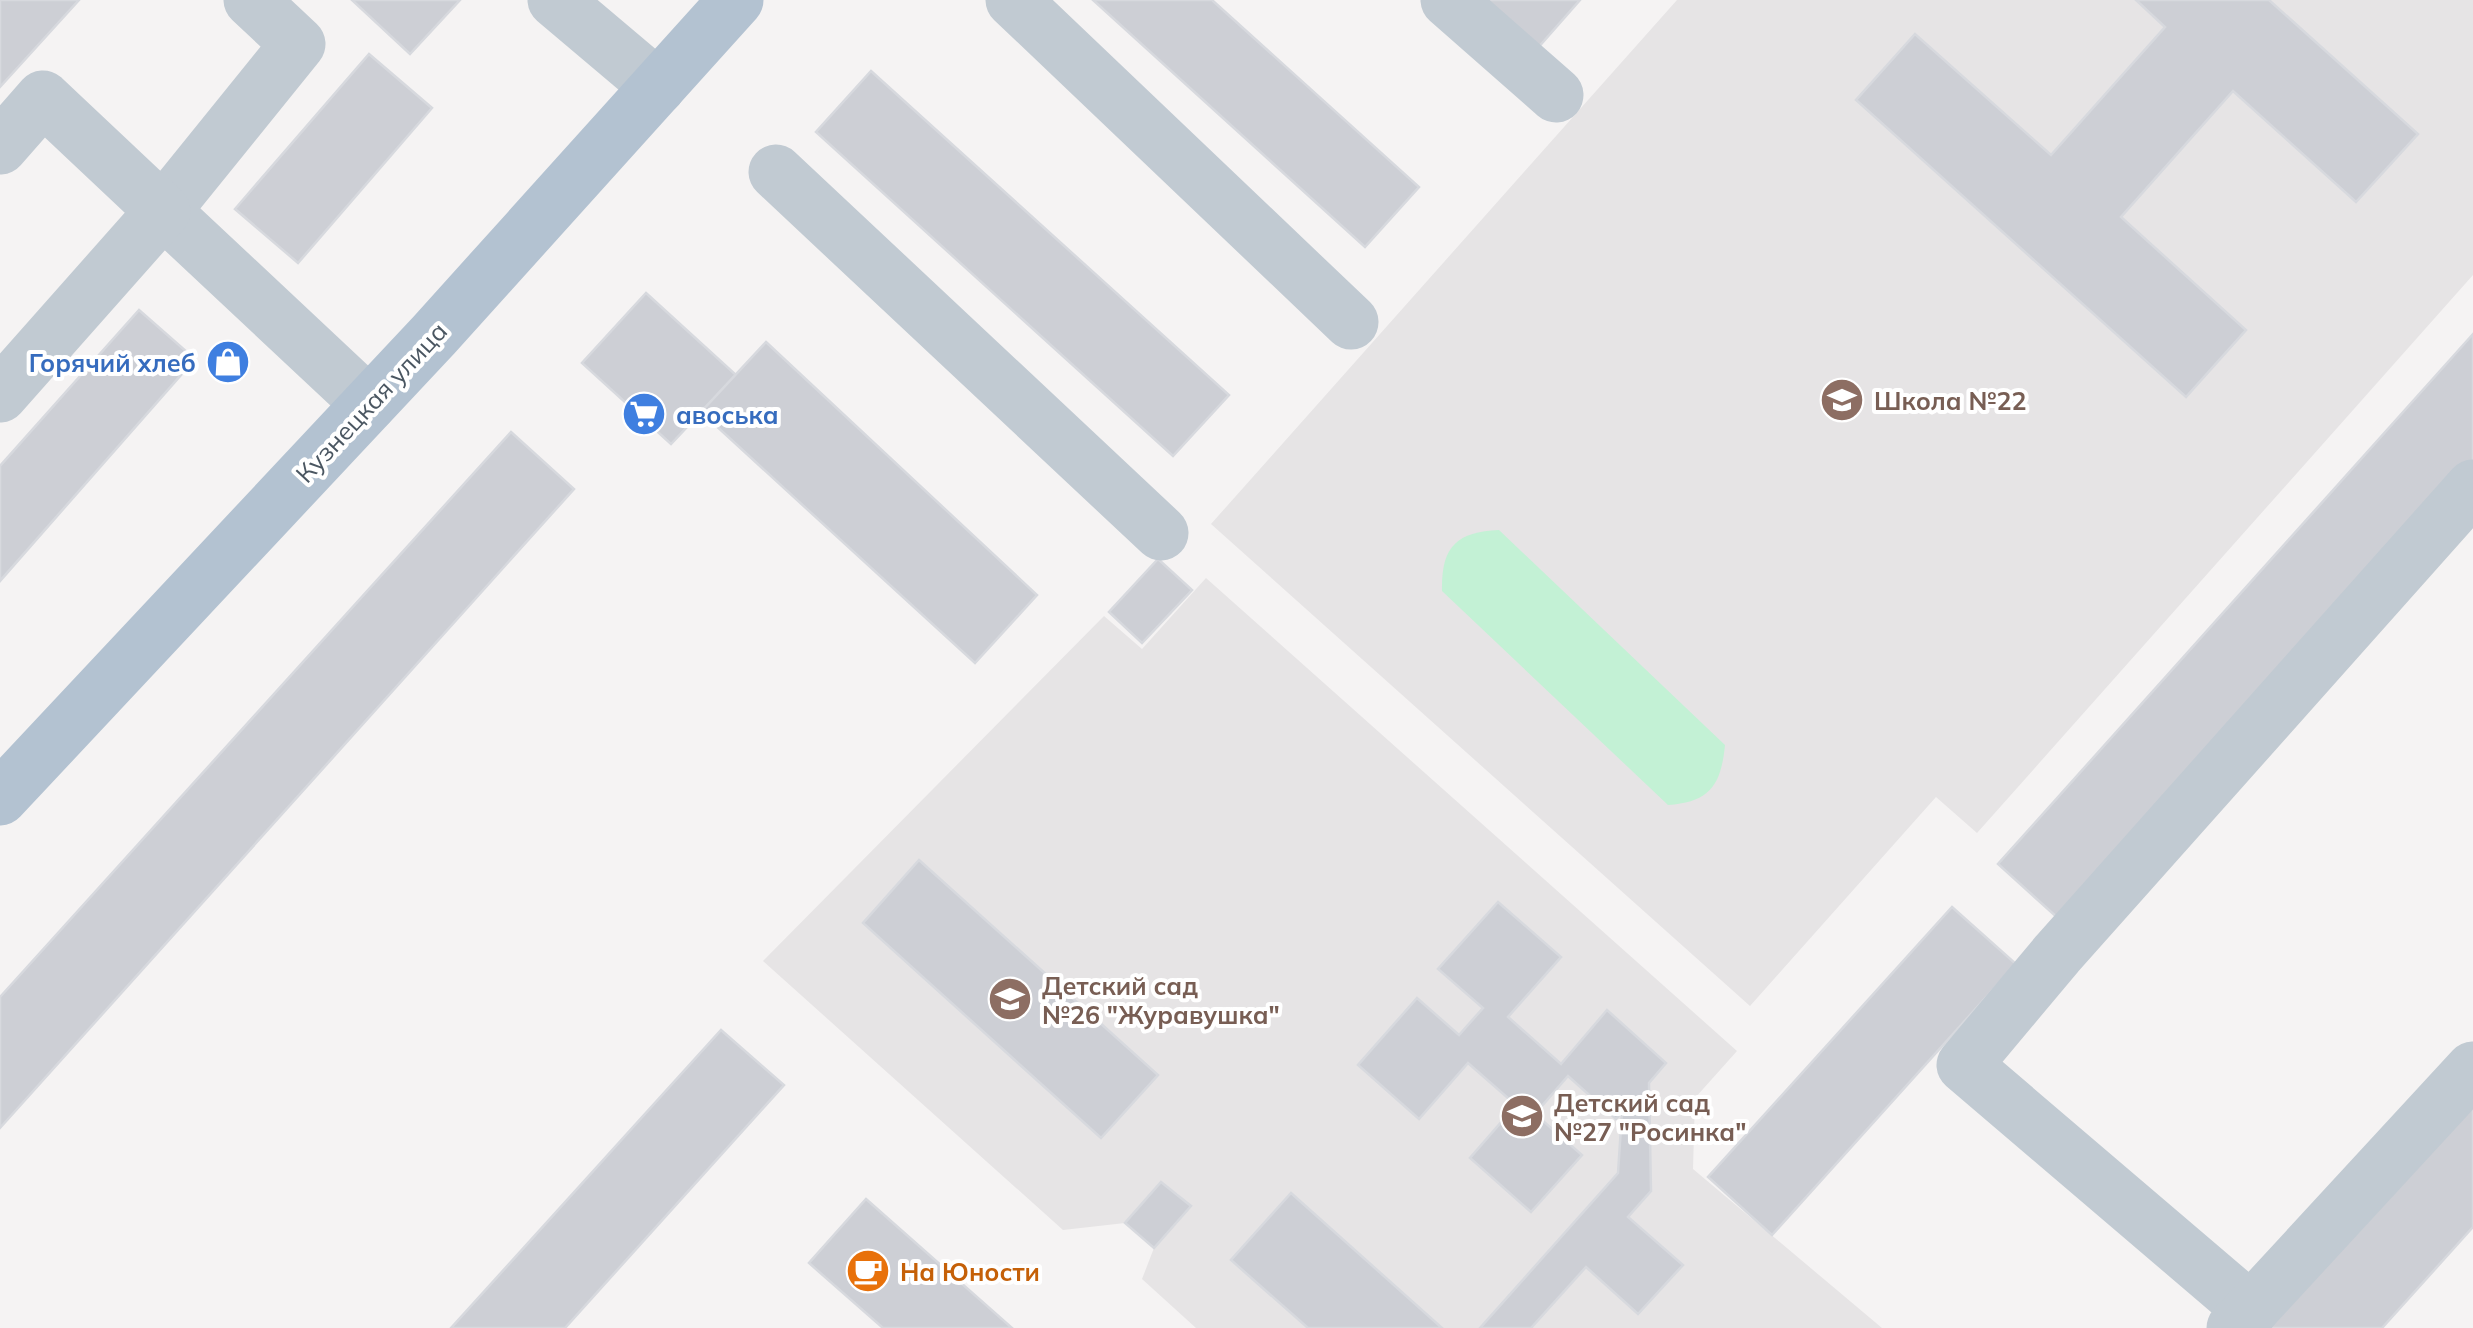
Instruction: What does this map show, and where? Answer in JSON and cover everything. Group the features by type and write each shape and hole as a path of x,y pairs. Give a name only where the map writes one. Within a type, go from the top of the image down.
{"main road":[{"name":"Кузнецкая улица","path":"0,798 369,404 736,0"}],"lane":[{"path":"0,395 163,211 298,44 251,0"},
{"path":"555,0 658,87"},
{"path":"1013,0 1351,322"},
{"path":"1448,0 1556,94"},
{"path":"0,147 43,98 369,404"},
{"path":"776,172 1161,533"},
{"path":"2473,487 2057,954 1964,1065 2242,1319 2473,1069"}],"shaded area":[{"name":"Школа №22","path":"1677,0 2473,0 2473,275 1977,833 1936,797 1750,1006 1211,524"},
{"path":"1206,578 1737,1051 1695,1098 1693,1169 1882,1328 1196,1328 1142,1279 1154,1248 1190,1206 1178,1194 1161,1182 1125,1223 1063,1230 763,961 1104,616 1142,649"}],"green space":[{"path":"1499,530 1725,745 1720,771 1711,789 1694,800 1668,805 1442,591 1444,563 1454,545 1472,534"}],"building":[{"path":"0,0 79,0 0,87"},
{"path":"352,0 460,0 410,54"},
{"path":"1093,0 1212,0 1419,187 1365,247"},
{"path":"1464,0 1580,0 1529,58"},
{"path":"2136,0 2269,0 2418,134 2356,202 2233,91 2121,217 2246,330 2186,397 1856,100 1915,34 2051,155 2165,27"},
{"path":"369,54 432,108 298,263 235,209"},
{"path":"871,71 1229,395 1173,456 816,132"},
{"path":"646,293 736,375 671,444 582,363"},
{"path":"139,310 195,359 0,581 0,466"},
{"path":"2473,334 2473,460 2060,920 1998,864"},
{"path":"766,342 1037,595 975,663 701,412"},
{"path":"511,432 574,489 0,1128 0,997"},
{"path":"1158,559 1192,590 1142,643 1109,612"},
{"name":"Детский сад №26 \"Журавушка\"","path":"919,860 1158,1075 1101,1138 863,923"},
{"name":"Детский сад №27 \"Росинка\"","path":"1498,902 1561,957 1508,1017 1561,1064 1607,1010 1666,1063 1649,1083 1651,1191 1628,1217 1683,1265 1638,1314 1586,1267 1531,1328 1480,1328 1618,1173 1622,1112 1616,1119 1568,1076 1535,1114 1582,1155 1531,1212 1470,1158 1516,1105 1468,1063 1419,1119 1358,1065 1417,998 1459,1035 1483,1008 1438,969"},
{"path":"1952,907 2016,964 1772,1235 1708,1177"},
{"path":"721,1030 784,1085 565,1328 451,1328"},
{"path":"2473,1102 2473,1227 2382,1328 2269,1328"},
{"path":"1161,1182 1191,1206 1154,1248 1125,1223"},
{"path":"1291,1193 1442,1328 1308,1328 1231,1260"},
{"path":"866,1199 1012,1328 883,1328 809,1263"}],"place":[{"name":"Горячий хлеб","path":"228,362"},
{"name":"Школа №22","path":"1842,400"},
{"name":"авоська","path":"644,414"},
{"name":"Детский сад №26 \"Журавушка\"","path":"1010,999"},
{"name":"Детский сад №27 \"Росинка\"","path":"1522,1116"},
{"name":"На Юности","path":"868,1271"}]}
